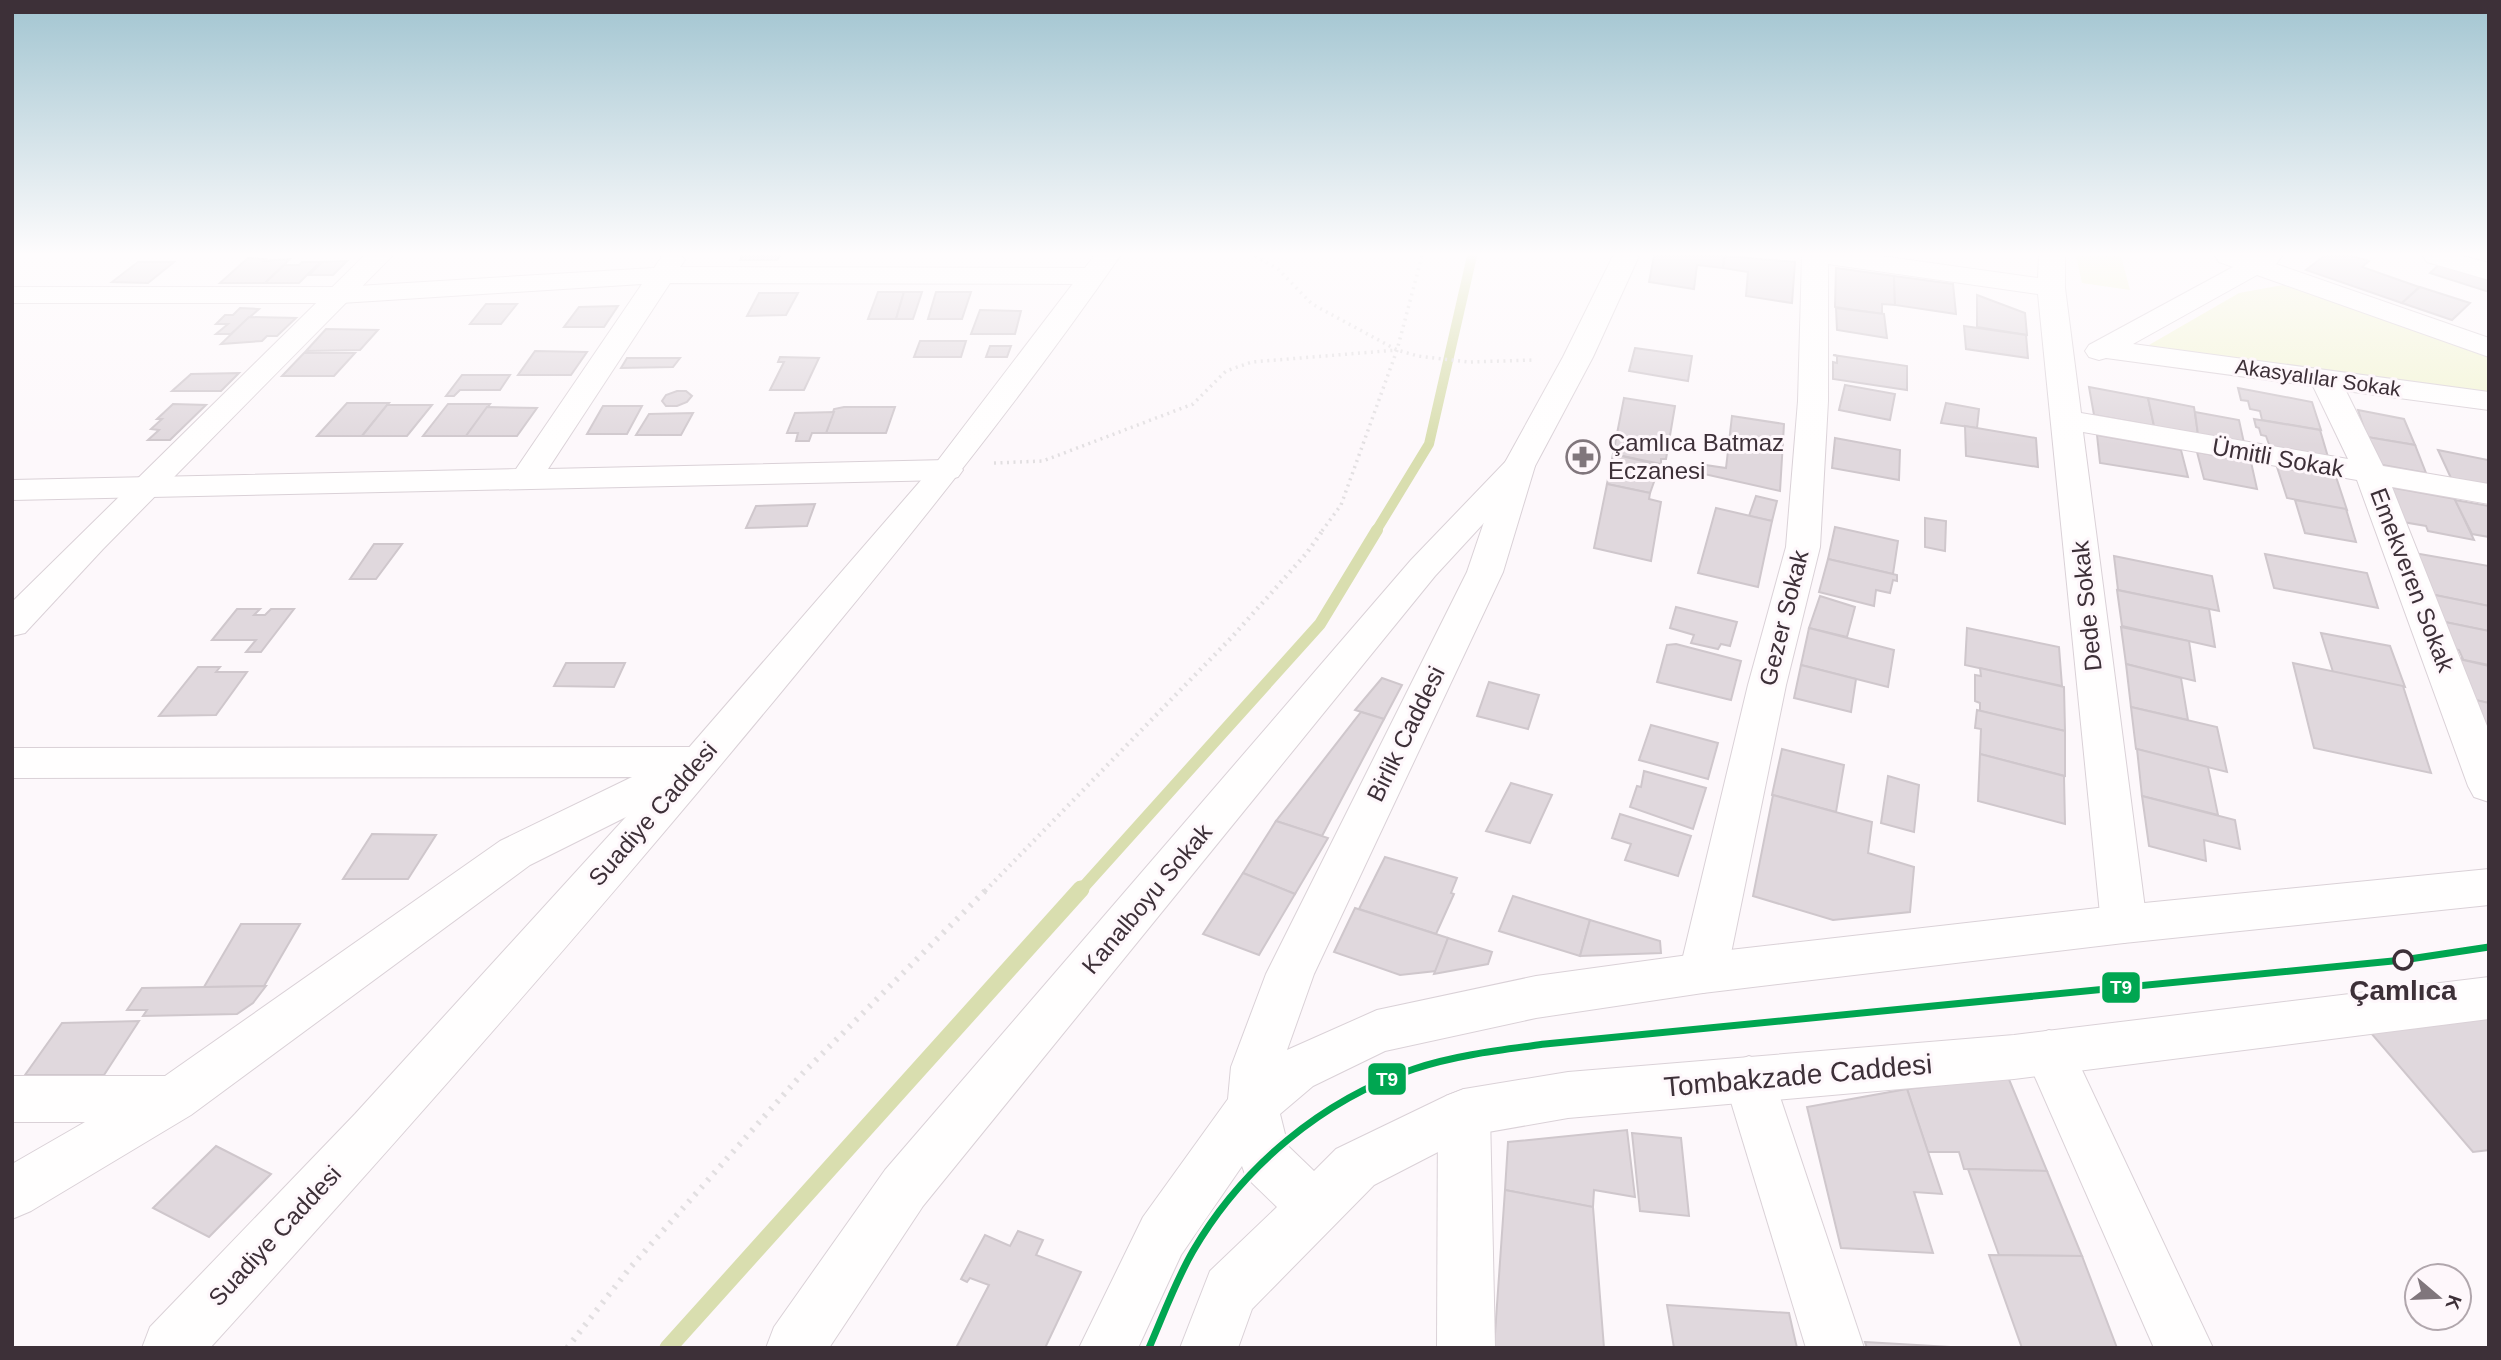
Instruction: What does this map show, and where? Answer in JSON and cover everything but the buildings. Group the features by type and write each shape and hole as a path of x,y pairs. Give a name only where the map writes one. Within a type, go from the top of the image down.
{"street":[{"path":"12,624 143,489 316,319"},
{"path":"526,478 632,319"},
{"name":"Suadiye Caddesi","path":"170,1348 373,1131 700,762 947,470 1058,319"},
{"name":"Birlik Caddesi","path":"1314,1207 1238,1127 1256,1067 1290,974 1485,572 1519,466 1596,319"},
{"name":"Gezer Sokak","path":"1703,973 1767,685 1803,547 1813,401 1814,319"},
{"name":"Dede Sokak","path":"2057,319 2124,924"},
{"path":"2061,363 2105,349 2158,319"},
{"path":"2415,319 2489,348"},
{"name":"Akasyalılar Sokak","path":"2105,349 2489,401"},
{"name":"Emekveren Sokak","path":"2325,379 2371,475 2436,640 2489,786"},
{"name":"Ümitli Sokak","path":"2068,420 2489,494"},
{"name":"Kanalboyu Sokak","path":"795,1348 904,1188 1423,568 1519,466"},
{"path":"12,490 947,470"},
{"path":"12,763 700,762"},
{"path":"12,1193 173,1099 515,853 700,762"},
{"path":"1108,1348 1161,1236 1238,1127 1295,1070 1377,1031 1536,997 1703,973 2124,924 2489,887"},
{"name":"Tombakzade Caddesi","path":"1209,1348 1230,1291 1355,1167 1464,1113 1568,1095 2049,1052 2489,998"},
{"path":"2049,1052 2184,1348"},
{"path":"1749,1079 1835,1348"},
{"path":"12,1099 173,1099"},
{"path":"1464,1113 1466,1348"}],"path":[{"path":"1341,319 1397,350 1418,356 1469,362 1578,357"},
{"path":"567,1348 629,1269 803,1074 1046,830 1232,637 1306,554 1341,505 1397,350 1405,319"},
{"path":"947,470 1010,460 1043,461 1193,404 1226,370 1252,362 1397,350"}],"green space":[{"path":"2193,319 2384,319 2489,355 2489,394 2165,353 2149,345"}],"waterway":[{"path":"1376,531 1429,444 1457,319"},
{"path":"1080,891 1320,624 1377,530"},
{"path":"668,1348 1081,889"}],"transit line":[{"name":"T9","path":"1149,1348 1193,1251 1212,1221 1260,1165 1317,1117 1349,1098 1381,1081 1431,1064 1545,1044 2403,960 2489,947"}],"place":[{"name":"Çamlıca Batmaz Eczanesi","path":"1583,457"},
{"name":"Çamlıca","path":"2403,960"}]}
